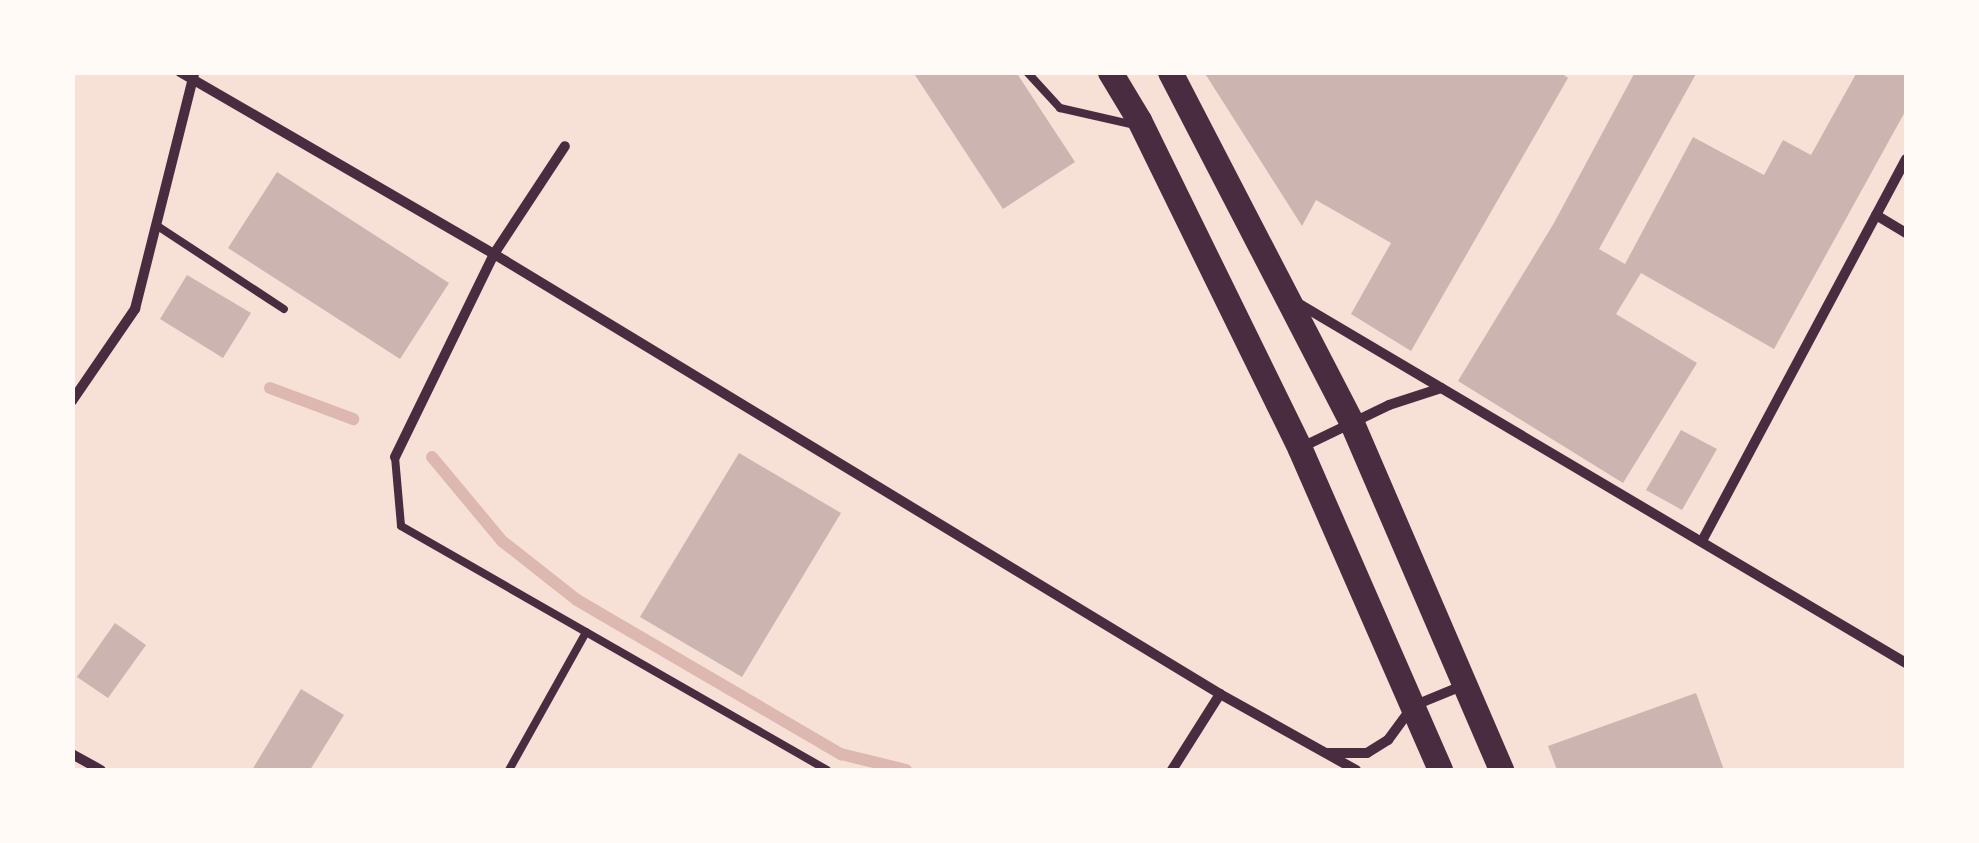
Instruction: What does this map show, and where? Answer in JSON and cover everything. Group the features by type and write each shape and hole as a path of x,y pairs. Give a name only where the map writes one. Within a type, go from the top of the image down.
{"main road":[{"path":"1110,72 1142,126 1300,448 1440,770"},
{"path":"1170,72 1351,421 1501,770"}],"street":[{"path":"72,401 135,309 189,74 1220,694 1356,770"},
{"path":"395,457 494,254 565,146"},
{"path":"1702,542 1906,159"},
{"path":"1876,216 1906,234"},
{"path":"1291,299 1906,662"},
{"path":"1300,448 1351,421 1441,388"},
{"path":"1326,753 1367,754 1388,740 1413,706 1465,684"},
{"path":"1172,770 1220,694"},
{"path":"72,754 102,770"}],"lane":[{"path":"1027,72 1060,108 1142,126"},
{"path":"156,225 284,309"},
{"path":"395,457 401,526 827,770"},
{"path":"509,770 586,632"}],"building":[{"path":"913,72 1016,72 1075,162 1003,209"},
{"path":"1204,72 1560,72 1568,78 1411,351 1351,314 1391,243 1316,200 1302,226"},
{"path":"1635,72 1697,72 1599,249 1625,264 1693,137 1764,175 1783,140 1811,155 1857,72 1906,72 1906,110 1774,349 1641,273 1616,314 1697,363 1623,483 1458,381 1554,223"},
{"path":"277,172 449,283 400,359 228,248"},
{"path":"187,275 251,313 223,358 160,319"},
{"path":"1681,430 1717,449 1682,510 1646,490"},
{"path":"739,453 841,513 742,677 640,617"},
{"path":"115,623 146,645 108,698 77,677"},
{"path":"301,689 344,715 310,770 252,770"},
{"path":"1696,693 1724,770 1557,770 1548,746"}],"waterway":[{"path":"270,388 353,419"},
{"path":"432,457 502,541 577,600 841,754 906,770"}]}
